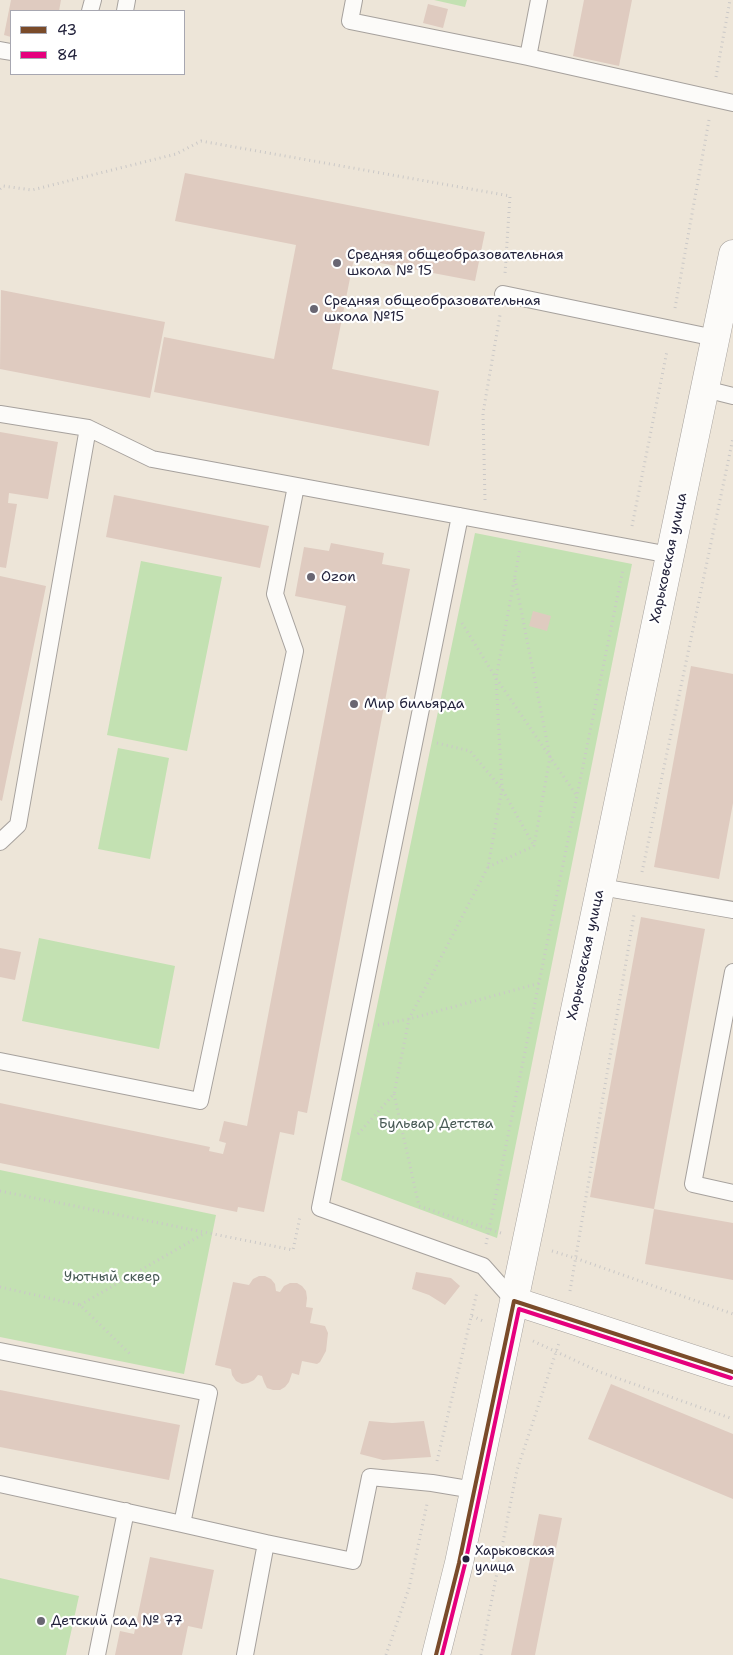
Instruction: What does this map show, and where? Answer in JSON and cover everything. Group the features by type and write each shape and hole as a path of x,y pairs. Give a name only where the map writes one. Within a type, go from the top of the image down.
{"street":[{"name":"Харьковская улица","path":"436,1655 459,1563 733,254"},
{"path":"514,1301 733,1372"}],"lane":[{"path":"354,0 350,21 528,57 733,103"},
{"path":"528,57 539,0"},
{"path":"503,294 716,338"},
{"path":"705,389 733,396"},
{"path":"0,414 88,428 152,459 670,555"},
{"path":"0,842 18,825 88,428"},
{"path":"0,1061 200,1101 295,651 275,594 296,486"},
{"path":"460,516 320,1208 482,1266 514,1301"},
{"path":"600,887 733,910"},
{"path":"733,972 693,1184 733,1193"},
{"path":"0,1351 209,1394 182,1524"},
{"path":"0,1484 266,1543 353,1560 370,1477 432,1483 474,1490"},
{"path":"96,1655 126,1511"},
{"path":"245,1655 266,1543"}],"path":[{"path":"386,1655 409,1588 472,1316 672,329 730,0"},
{"path":"0,189 3,186 32,190 176,154 201,141 510,196 503,294 483,413 486,495 482,521"},
{"path":"481,1655 517,1470 558,1351 565,1318 638,894 733,438"},
{"path":"524,528 496,678 502,789 488,867 408,1019 394,1094 419,1206 489,1228 526,1244 575,1258 733,1314"},
{"path":"515,576 550,757 534,846"},
{"path":"444,595 496,678 578,797"},
{"path":"415,737 470,751 502,789 534,846"},
{"path":"488,867 534,846"},
{"path":"356,1030 408,1019 540,984"},
{"path":"332,1148 347,1146 394,1094"},
{"path":"0,1191 292,1250 301,1212"},
{"path":"80,1305 206,1233"},
{"path":"0,1287 80,1305 162,1384"},
{"path":"472,1316 558,1351 600,1372 733,1419"}],"green space":[{"path":"434,0 467,0 465,7"},
{"name":"Бульвар Детства","path":"475,533 632,564 497,1238 341,1180"},
{"path":"141,561 222,577 187,751 107,735"},
{"path":"118,748 169,758 150,859 98,849"},
{"path":"39,938 175,966 159,1049 22,1021"},
{"name":"Уютный сквер","path":"0,1170 216,1215 184,1374 0,1337"},
{"name":"Детский сад № 77","path":"0,1578 79,1596 66,1655 0,1655"}],"building":[{"path":"11,0 61,0 59,10 10,10 10,37 4,35"},
{"path":"584,0 632,0 619,66 573,56"},
{"path":"428,4 448,9 443,28 423,23"},
{"name":"Средняя общеобразовательная школа №15","path":"185,173 485,232 475,281 354,258 332,369 439,391 429,446 154,392 164,337 274,359 296,245 175,221"},
{"path":"1,290 165,322 150,398 0,369"},
{"path":"0,432 58,442 48,499 9,493 8,503 17,504 6,568 0,567"},
{"path":"114,495 269,526 260,568 106,537"},
{"path":"331,543 384,553 382,564 410,569 307,1113 298,1111 294,1135 280,1132 264,1212 238,1207 237,1212 0,1163 0,1103 210,1147 209,1151 223,1154 226,1143 219,1141 224,1121 247,1126 346,606 295,596 304,547 329,551"},
{"path":"0,576 46,586 2,801 0,800"},
{"path":"533,611 551,616 547,631 529,626"},
{"path":"691,666 733,674 733,803 719,879 654,867"},
{"path":"641,917 705,929 654,1209 590,1197"},
{"path":"0,948 21,952 15,980 0,977"},
{"path":"654,1209 733,1223 733,1280 645,1264"},
{"path":"416,1272 451,1278 460,1286 445,1305 429,1295 412,1289"},
{"path":"259,1276 271,1279 275,1284 276,1291 280,1292 284,1286 290,1283 297,1283 302,1286 306,1291 306,1307 313,1308 310,1323 325,1326 328,1333 326,1351 320,1362 317,1364 302,1361 299,1375 292,1373 289,1382 280,1390 267,1388 262,1376 258,1375 254,1380 242,1384 236,1381 231,1369 215,1365 233,1282 249,1285 253,1279"},
{"path":"611,1384 733,1434 733,1499 588,1439"},
{"path":"0,1390 180,1425 169,1480 0,1447"},
{"path":"369,1421 392,1423 424,1421 431,1457 383,1460 360,1454"},
{"path":"539,1514 562,1518 535,1655 511,1655"},
{"path":"150,1557 214,1570 202,1629 188,1626 182,1655 115,1655 120,1631 134,1634"}],"transit line":[{"name":"43","path":"436,1655 459,1563 514,1301 733,1372"},
{"name":"84","path":"442,1655 465,1564 519,1309 731,1378"}],"place":[{"name":"Средняя общеобразовательная школа № 15","path":"337,263"},
{"name":"Средняя общеобразовательная школа №15","path":"314,309"},
{"name":"Ozon","path":"311,577"},
{"name":"Мир бильярда","path":"354,704"},
{"name":"Харьковская улица","path":"466,1559"},
{"name":"Детский сад № 77","path":"41,1621"}]}
